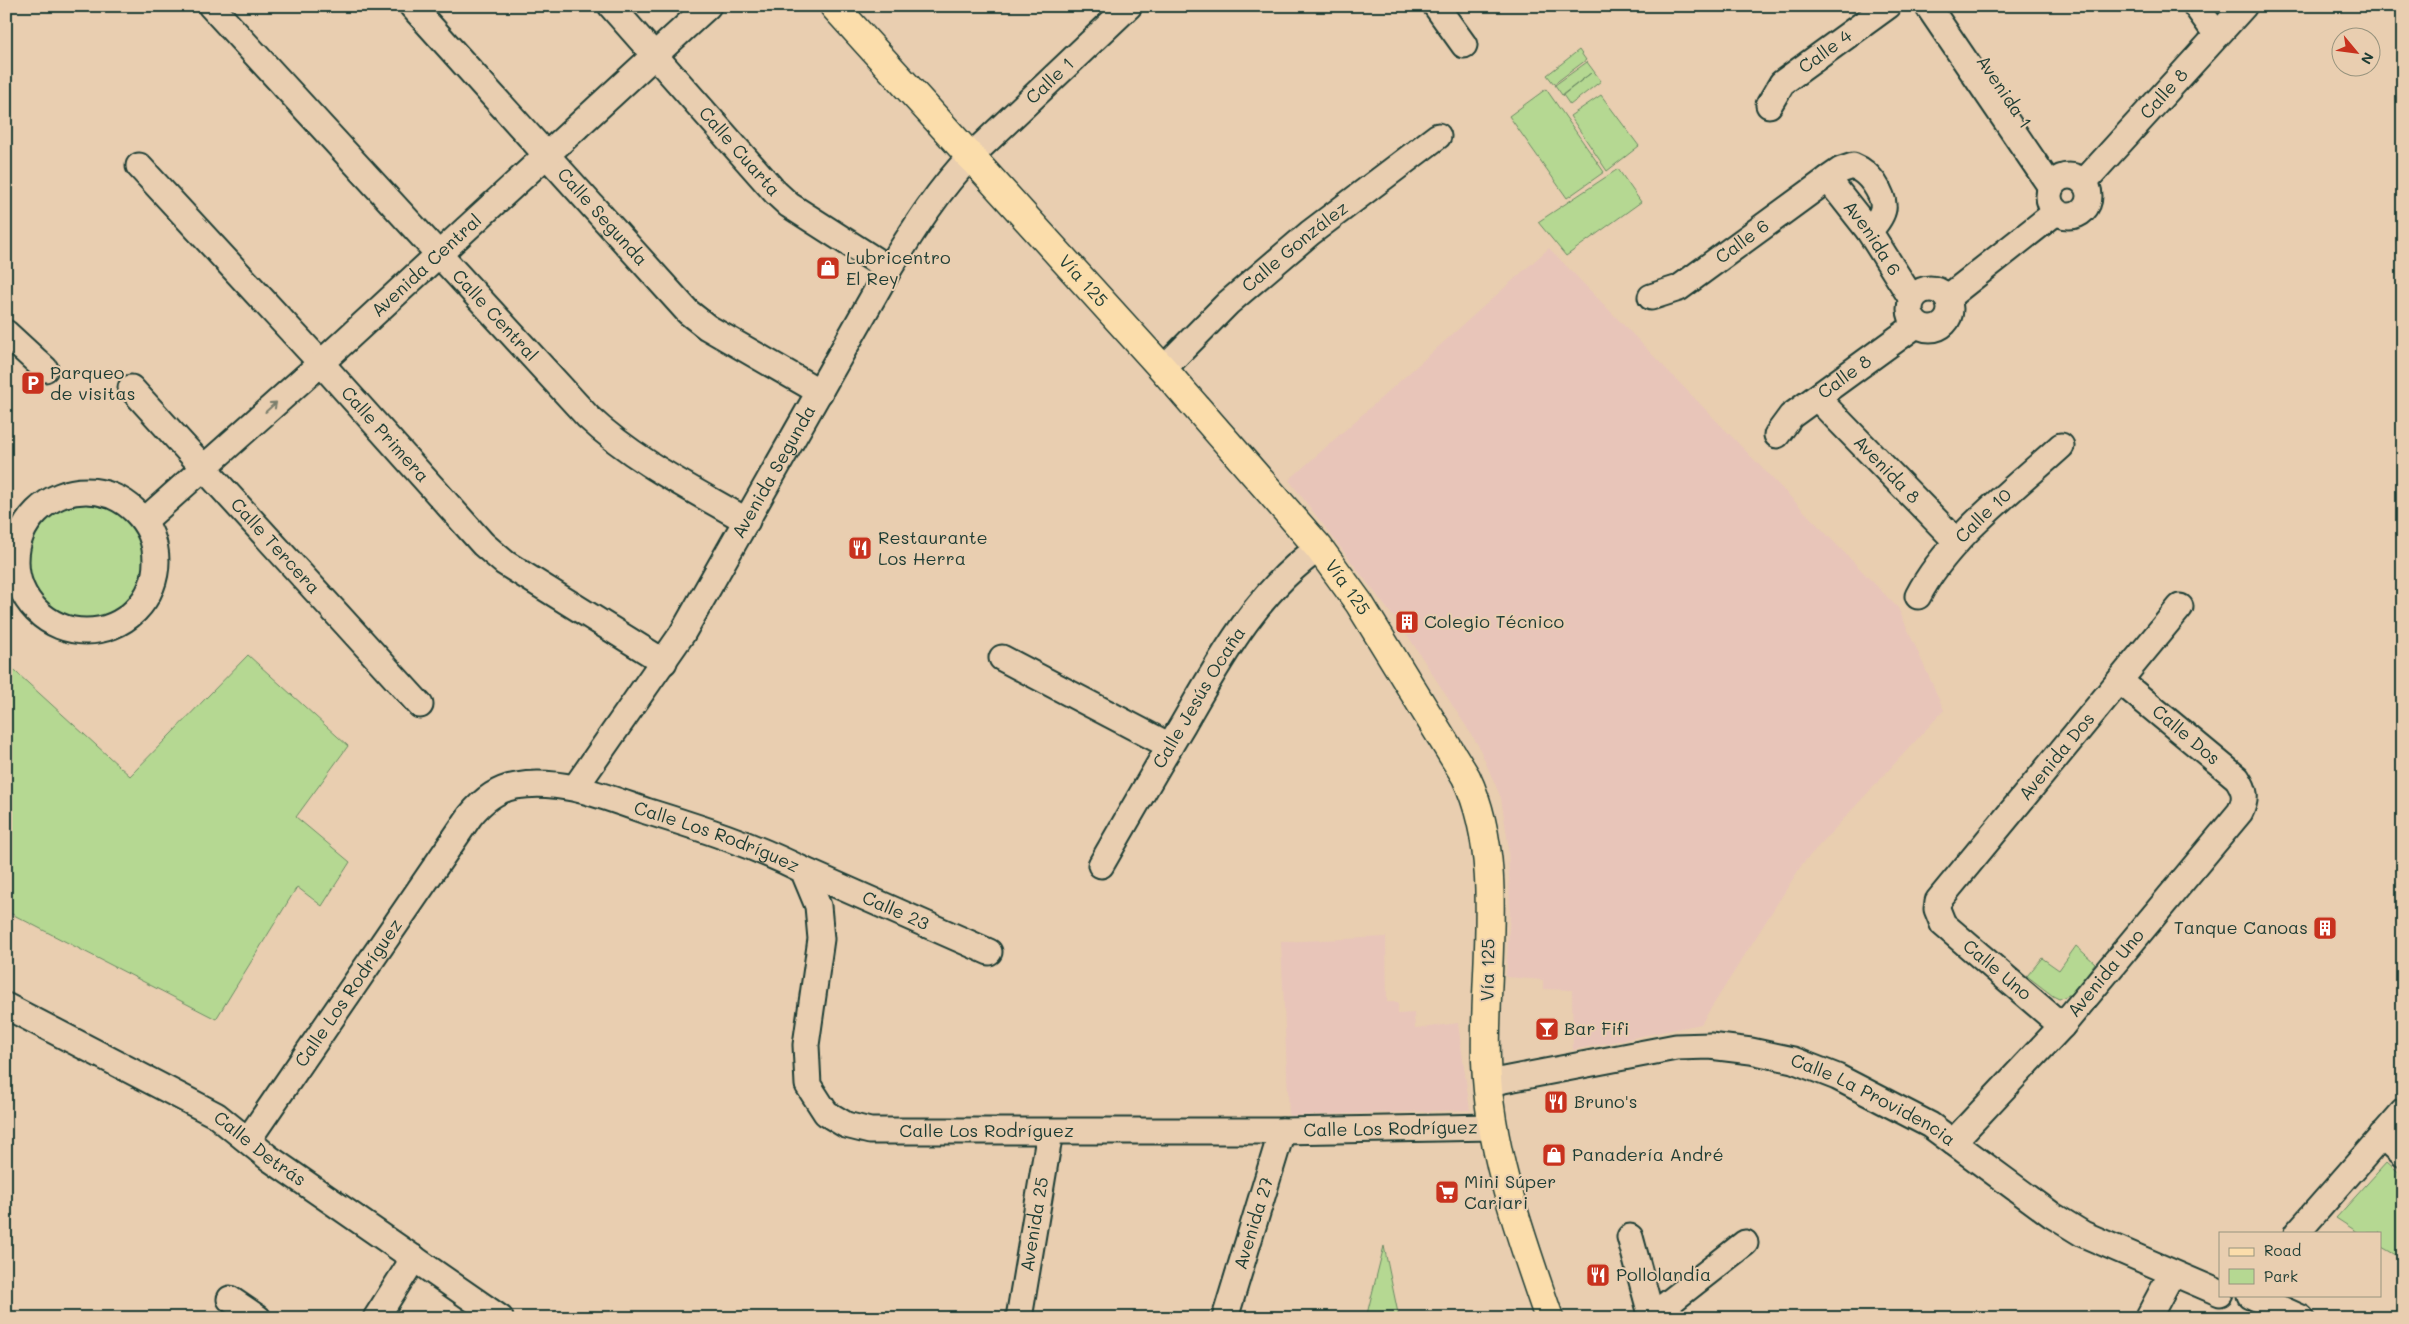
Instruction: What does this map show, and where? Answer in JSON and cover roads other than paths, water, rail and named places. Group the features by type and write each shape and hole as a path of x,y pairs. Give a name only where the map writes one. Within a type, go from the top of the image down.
{"main road":[{"name":"Vía 125","path":"834,6 1163,369 1319,548 1359,603 1466,777 1477,800 1484,832 1489,903 1486,1061 1493,1127 1500,1165 1549,1318"}],"street":[{"name":"Calle Central","path":"212,6 588,417 611,439 634,456 747,521"},
{"name":"Calle Segunda","path":"412,6 688,312 707,327 820,392"},
{"name":"Calle Cuarta","path":"611,6 789,205 889,269"},
{"name":"Avenida Central","path":"650,50 685,6"},
{"name":"Avenida Central","path":"140,516 650,50 708,6"},
{"name":"Calle 1","path":"966,150 1110,6"},
{"name":"Calle 1","path":"966,150 1129,6"},
{"path":"1436,6 1464,45"},
{"name":"Calle 4","path":"1769,105 1782,83 1888,6"},
{"path":"1928,6 2065,182 2089,195 2086,208 2081,213 2068,217 2056,212 2049,200 2065,182"},
{"name":"Avenida 1","path":"1947,6 2065,182"},
{"path":"2196,6 2217,35"},
{"name":"Calle 8","path":"2065,182 2217,35 2244,6"},
{"name":"Calle González","path":"1163,369 1228,303 1310,233 1438,136"},
{"name":"Avenida Segunda","path":"575,788 664,662 747,521 889,269 966,150"},
{"name":"Calle Primera","path":"138,166 315,357 483,544 498,557 664,662"},
{"name":"Calle 6","path":"1651,297 1679,288 1828,179 1841,170 1853,166 1869,176 1882,195 1884,203 1878,221 1869,231"},
{"name":"Avenida 6","path":"1828,179 1869,231 1912,299"},
{"path":"1947,298 2056,212"},
{"path":"1928,288 1940,291 1947,298 1950,314 1942,326 1929,330 1916,325 1910,313 1912,299 1916,294 1928,288"},
{"name":"Calle 8","path":"1778,435 1791,416 1916,325"},
{"path":"6,333 45,369"},
{"name":"Calle Tercera","path":"131,388 420,705"},
{"name":"Avenida 8","path":"1817,398 1957,542"},
{"name":"Calle 10","path":"1918,596 1928,576 1957,542 2061,446"},
{"path":"87,490 116,496 140,516 154,543 154,573 143,600 127,617 106,628 77,630 49,621 31,606 18,579 16,550 24,528 38,509 58,496 87,490"},
{"name":"Calle Jesús Ocaña","path":"1101,865 1227,648 1244,624 1298,562 1319,548"},
{"name":"Avenida Dos","path":"1937,909 1942,893 2120,681 2180,606"},
{"path":"1002,658 1170,746"},
{"name":"Calle Dos","path":"2120,681 2237,778 2245,794"},
{"name":"Calle Los Rodríguez","path":"248,1140 480,804 488,797 516,786 575,788 758,848 803,870 818,906 821,939 806,1045 808,1085 826,1112 846,1125 870,1131 1050,1132 1493,1127"},
{"name":"Avenida Uno","path":"1953,1142 2062,1026 2240,812 2245,794"},
{"name":"Calle 23","path":"803,870 989,952"},
{"name":"Calle Uno","path":"1937,909 1943,924 2062,1026"},
{"name":"Calle Detrás","path":"6,1006 180,1094 216,1115 269,1158 500,1318"},
{"name":"Calle La Providencia","path":"1488,1083 1676,1047 1718,1047 1793,1060 1837,1077 1930,1124 2052,1215 2083,1234 2219,1293"},
{"path":"2298,1232 2403,1112"},
{"name":"Avenida 27","path":"1226,1318 1282,1130"},
{"name":"Avenida 25","path":"1019,1318 1050,1132"},
{"path":"2382,1135 2403,1154"},
{"path":"1630,1238 1652,1317 1745,1244"},
{"path":"376,1318 414,1258"},
{"path":"2148,1318 2172,1273"},
{"path":"2252,1296 2301,1318"},
{"path":"230,1299 258,1318"}],"place":[{"name":"Lubricentro El Rey","path":"828,268"},
{"name":"Parqueo de visitas","path":"33,383"},
{"name":"Restaurante Los Herra","path":"860,548"},
{"name":"Colegio Técnico","path":"1407,622"},
{"name":"Tanque Canoas","path":"2325,928"},
{"name":"Bar Fifi","path":"1547,1029"},
{"name":"Bruno's","path":"1556,1102"},
{"name":"Panadería André","path":"1554,1155"},
{"name":"Mini Súper Cariari","path":"1447,1192"},
{"name":"Pollolandia","path":"1598,1275"}]}
